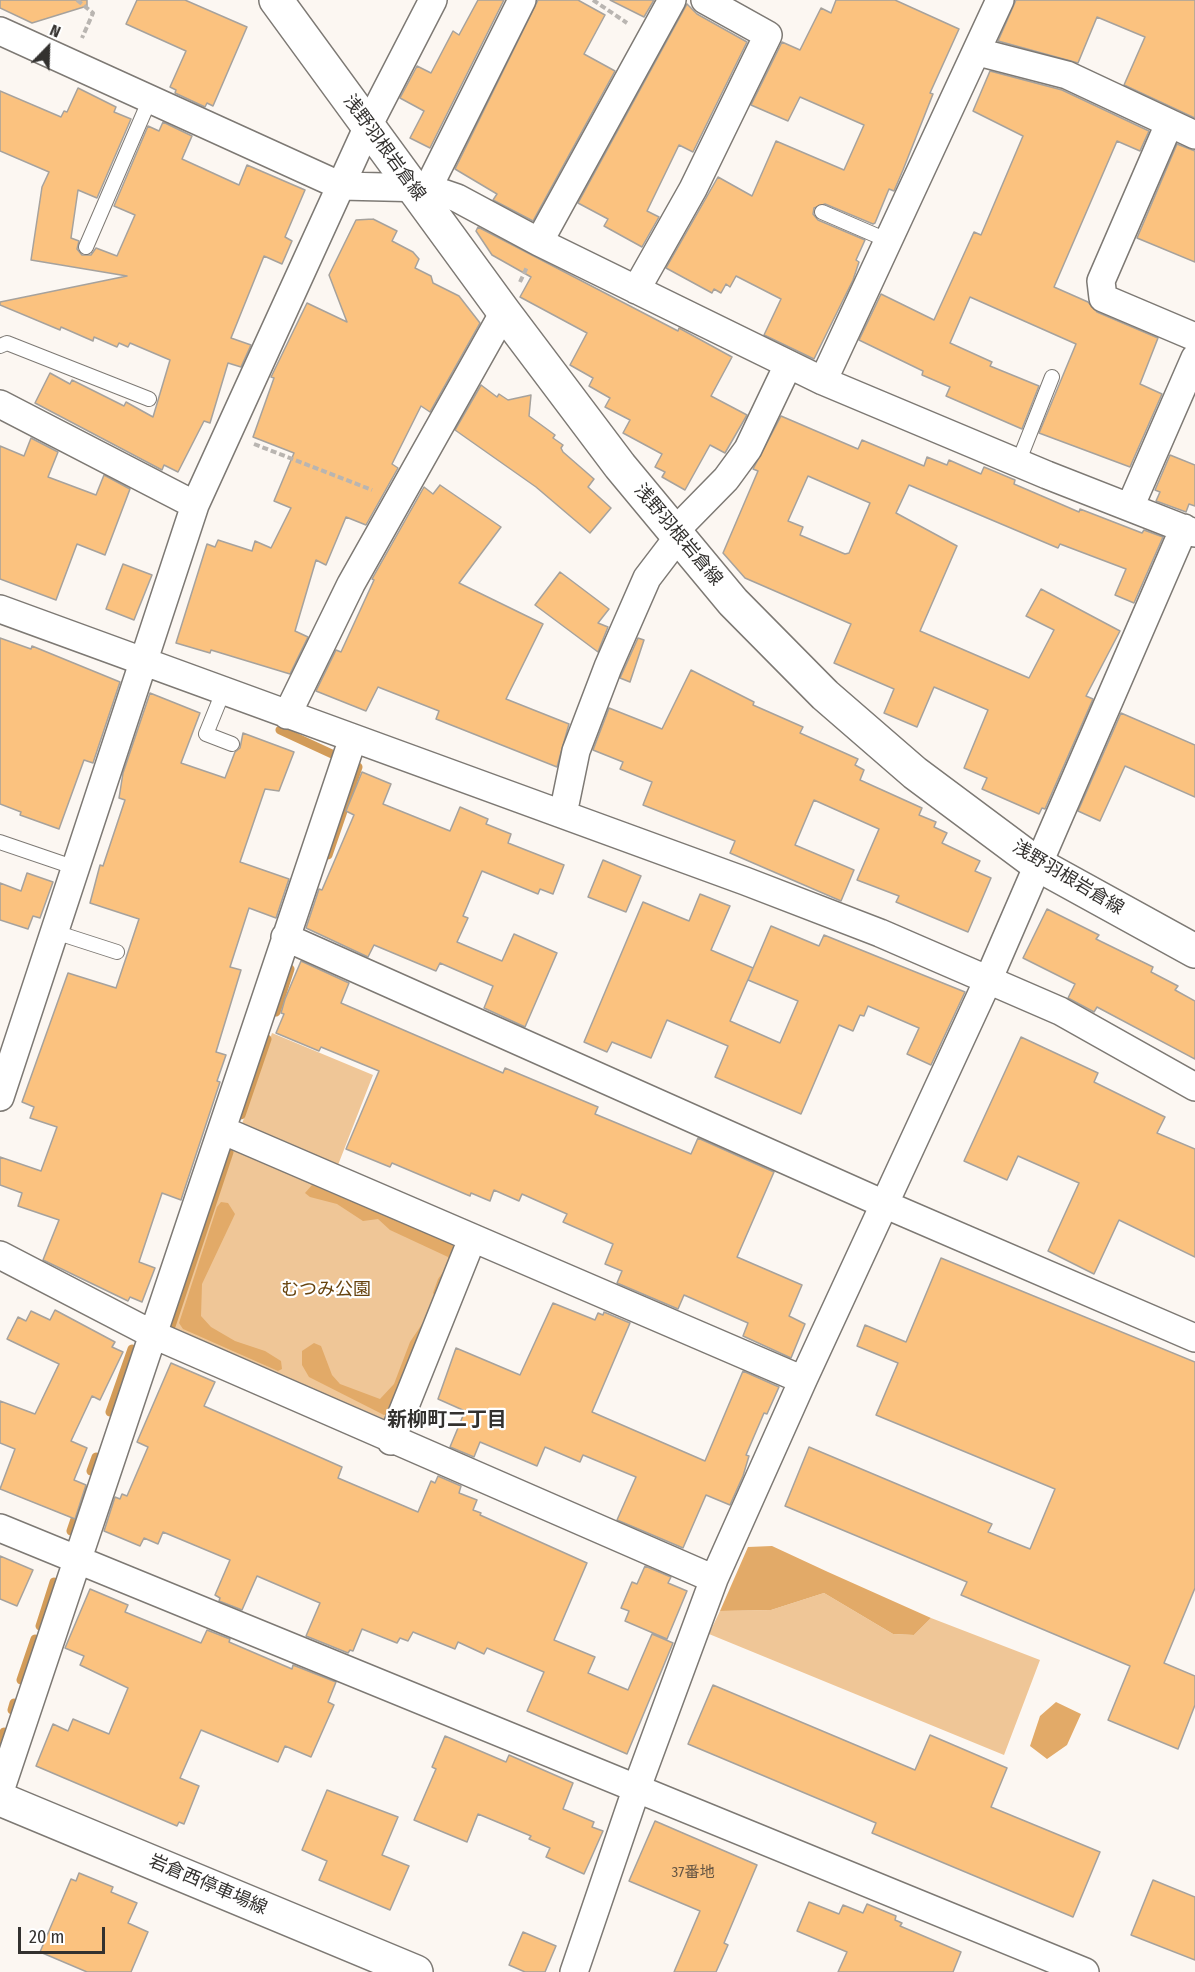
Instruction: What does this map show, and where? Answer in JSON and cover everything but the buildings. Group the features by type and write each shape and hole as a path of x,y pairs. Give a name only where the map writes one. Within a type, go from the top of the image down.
{"main road":[{"name":"浅野羽根岩倉線","path":"276,0 368,126 420,187 504,312 620,465 733,602 825,695 915,773 1037,864 1195,951"},
{"name":"岩倉西停車場線","path":"0,1798 416,1972"}],"street":[{"path":"0,1097 12,1024 55,932 195,505 368,126 433,0"},
{"path":"420,187 522,0"},
{"path":"540,243 672,0"},
{"path":"636,290 693,189 768,35 705,0"},
{"path":"823,381 978,52 1000,0"},
{"path":"0,31 340,186 420,187 458,198 540,243 823,381 1190,531 1037,864 989,978 803,1380 714,1579 636,1790 574,1972"},
{"path":"978,52 1067,75 1195,135"},
{"path":"1169,124 1101,281 1102,298 1195,337"},
{"path":"287,715 351,584 400,501 504,312"},
{"path":"1130,507 1195,358"},
{"path":"562,814 576,751 608,667 647,578 676,534 726,478 748,449 788,365"},
{"path":"0,404 195,505"},
{"path":"0,609 756,885 989,978 1060,1011 1195,1087"},
{"path":"0,1791 353,738"},
{"path":"285,937 885,1204 1195,1338"},
{"path":"222,1130 803,1380"},
{"path":"392,1441 472,1239"},
{"path":"3,1263 152,1334 392,1441 714,1579"},
{"path":"0,1528 1085,1972"}],"lane":[{"path":"86,247 150,99"},
{"path":"822,212 889,241"},
{"path":"0,346 8,343 149,399"},
{"path":"1018,462 1052,377"},
{"path":"223,692 206,734 232,744"},
{"path":"0,842 76,868"},
{"path":"55,932 117,952"}],"path":[{"path":"71,63 93,13 77,0"},
{"path":"593,0 650,39"},
{"path":"504,312 540,243"},
{"path":"228,434 400,501"}],"green space":[{"path":"272,1033 373,1075 338,1165 242,1124"},
{"name":"むつみ公園","path":"237,1149 462,1244 386,1420 176,1330 173,1326 232,1152"},
{"path":"824,1593 893,1634 914,1635 931,1618 1040,1660 1004,1755 709,1634 720,1611 771,1610"}],"shaded area":[{"path":"312,1185 458,1246 437,1299 433,1293 438,1279 449,1264 448,1257 390,1230 378,1219 363,1221 337,1204 310,1197 305,1193"},
{"path":"221,1202 228,1203 235,1214 202,1284 201,1316 211,1327 235,1341 265,1351 281,1361 282,1369 278,1371 183,1329 179,1323 217,1207"},
{"path":"429,1322 391,1412 384,1415 309,1377 302,1365 302,1351 314,1343 321,1346 332,1375 340,1384 380,1399 394,1384 410,1342 422,1324"},
{"path":"772,1546 931,1618 914,1635 893,1634 824,1593 771,1610 720,1611 748,1547"},
{"path":"1056,1702 1081,1714 1067,1745 1047,1759 1030,1746 1040,1716"}],"waterway":[{"path":"280,730 332,754"},
{"path":"328,855 358,767"},
{"path":"276,1012 290,969"},
{"path":"241,1115 267,1039"},
{"path":"171,1326 229,1152"},
{"path":"110,1412 132,1349"},
{"path":"91,1471 96,1457"},
{"path":"71,1531 85,1490"},
{"path":"40,1626 54,1582"},
{"path":"21,1680 35,1639"},
{"path":"12,1710 14,1703"},
{"path":"0,1744 4,1732"}],"district":[{"name":"新柳町二丁目","path":"447,1420"}]}
